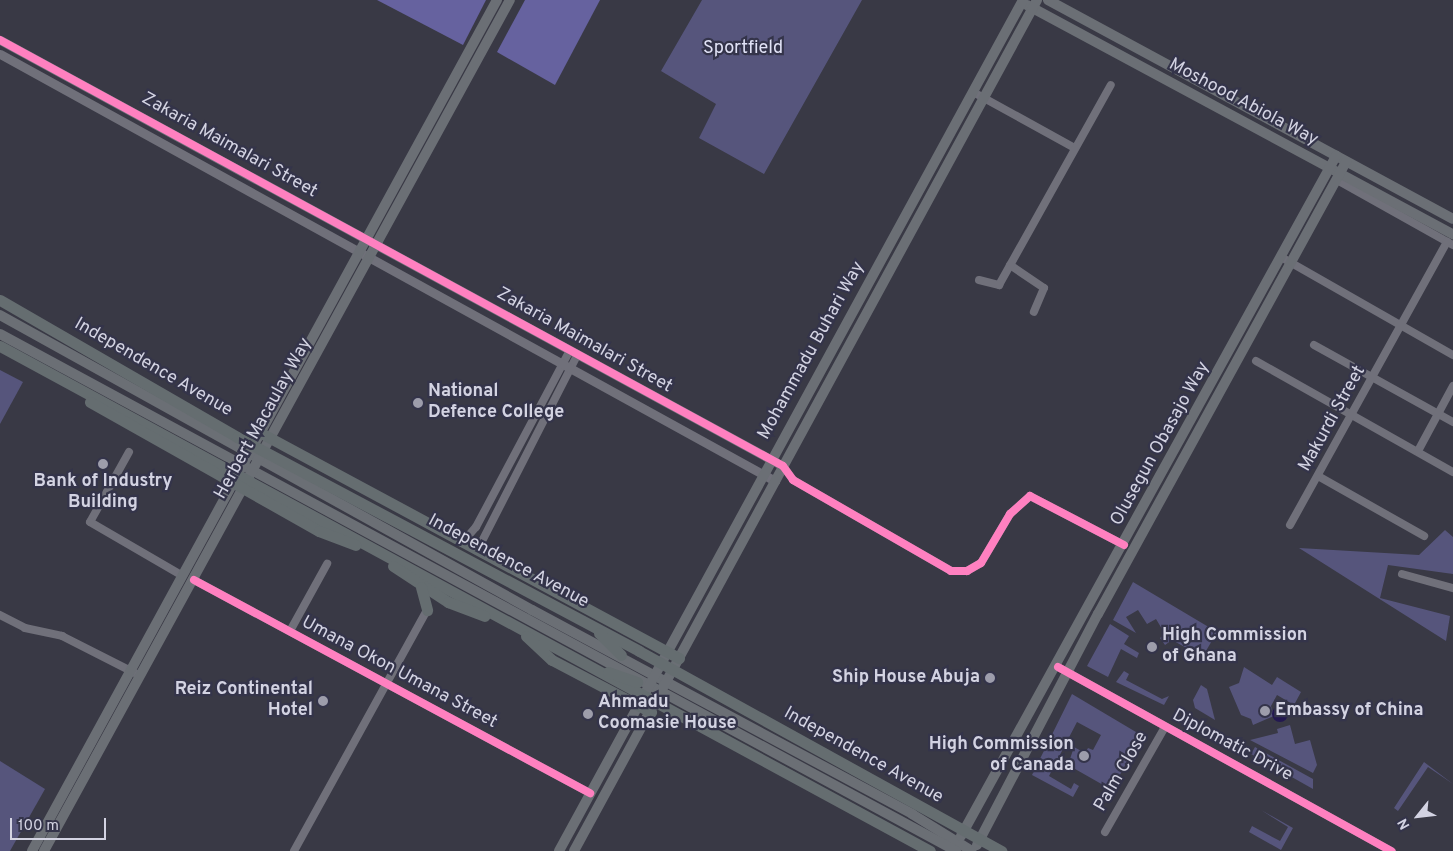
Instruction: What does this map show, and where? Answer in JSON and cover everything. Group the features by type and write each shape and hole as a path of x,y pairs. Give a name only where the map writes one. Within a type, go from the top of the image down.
{"main road":[{"name":"Herbert Macaulay Way","path":"32,851 496,0"},
{"name":"Herbert Macaulay Way","path":"44,851 246,487 369,256 510,0"},
{"name":"Moshood Abiola Way","path":"1048,0 1453,220"},
{"name":"Moshood Abiola Way","path":"1021,1 1035,4 1330,169 1338,177 1452,237"},
{"name":"Mohammadu Buhari Way","path":"559,851 1021,1"},
{"name":"Mohammadu Buhari Way","path":"574,851 1035,4"},
{"name":"Olusegun Obasajo Way","path":"976,846 1067,673 1124,545 1336,156"},
{"name":"Olusegun Obasajo Way","path":"954,851 963,832 995,780 1058,667 1106,589 1346,162"},
{"name":"Independence Avenue","path":"0,300 84,346 237,437 593,626 963,832 976,846"},
{"name":"Independence Avenue","path":"0,315 621,656 976,846 1001,851"},
{"path":"0,334 65,377 524,633 576,661 633,686 954,851"},
{"path":"0,346 65,377 405,556 453,577 578,645 633,686 930,851"},
{"path":"65,377 107,414 246,487 319,531 373,549"},
{"path":"258,434 478,551 677,662"},
{"path":"384,555 421,587 448,602 503,621"},
{"path":"421,587 427,610 448,602"},
{"path":"593,626 621,656"},
{"path":"524,633 542,654 652,710"},
{"path":"995,780 1008,787"}],"street":[{"name":"Zakaria Maimalari Street","path":"0,40 150,119 783,466 793,480 951,571 967,571 980,563 1010,514 1030,496 1124,545"},
{"name":"Zakaria Maimalari Street","path":"0,54 144,130 775,481"},
{"path":"980,280 996,287 1111,85"},
{"path":"973,92 1075,148"},
{"path":"162,140 168,129"},
{"name":"Makurdi Street","path":"1290,525 1374,379 1452,237"},
{"path":"1281,257 1453,355"},
{"path":"1010,265 1044,288 1034,312"},
{"path":"1314,345 1453,422"},
{"path":"478,551 574,352"},
{"path":"1256,361 1453,472"},
{"path":"462,543 476,527 567,366"},
{"path":"1418,451 1453,386"},
{"path":"129,452 90,522 181,575"},
{"path":"1318,476 1424,536"},
{"path":"775,481 793,480"},
{"path":"290,631 327,564"},
{"path":"1402,574 1453,588"},
{"name":"Umana Okon Umana Street","path":"194,580 590,793"},
{"path":"294,851 427,610"},
{"path":"0,615 25,628 62,636 141,676"},
{"name":"Diplomatic Drive","path":"1058,667 1377,847 1392,851"},
{"name":"Palm Close","path":"1105,832 1165,727"}],"green space":[{"name":"Sportfield","path":"702,0 862,0 764,174 699,138 716,104 661,71"},
{"path":"0,370 23,382 0,424"},
{"path":"1445,530 1453,537 1453,574 1388,565 1380,598 1450,616 1446,641 1299,548 1419,555"},
{"path":"1133,582 1217,632 1199,663 1187,656 1190,650 1172,640 1165,645 1160,638 1165,634 1156,619 1147,624 1138,610 1126,617 1136,633 1113,620"},
{"path":"1110,624 1129,636 1124,644 1139,653 1137,658 1121,649 1108,677 1087,666"},
{"path":"1244,667 1272,685 1277,677 1301,692 1294,705 1277,695 1271,706 1274,716 1253,725 1251,719 1241,715 1229,687 1239,683"},
{"path":"1124,671 1129,674 1126,680 1162,699 1169,696 1164,705 1116,682"},
{"path":"1201,685 1207,689 1215,720 1195,708 1193,700"},
{"path":"1072,694 1141,735 1112,790 1068,765 1074,747 1085,753 1088,748 1093,750 1101,735 1077,722 1049,776 1071,789 1074,783 1079,786 1073,797 1032,775"},
{"path":"1290,725 1295,744 1310,740 1317,765 1313,773 1250,740 1278,733 1277,729"},
{"path":"1255,747 1313,779 1313,789 1251,754"},
{"path":"0,761 45,789 10,851 0,851"},
{"path":"1424,762 1453,784 1428,767 1398,811 1394,808"},
{"path":"1261,810 1293,828 1281,850 1249,832 1252,826 1280,841 1288,827"}],"shaded area":[{"path":"377,0 486,0 463,45"},
{"path":"525,0 600,0 555,85 497,52"},
{"path":"1280,706 1288,714 1280,722 1272,714"}],"cycle path":[{"path":"0,40 783,466 793,480 951,571 967,571 981,563 1010,514 1030,496 1124,545"},
{"path":"194,580 590,793"},
{"path":"1058,667 1392,851"}],"place":[{"name":"National Defence College","path":"418,403"},
{"name":"Bank of Industry Building","path":"103,464"},
{"name":"High Commission of Ghana","path":"1152,647"},
{"name":"Ship House Abuja","path":"990,678"},
{"name":"Reiz Continental Hotel","path":"323,701"},
{"name":"Embassy of China","path":"1265,711"},
{"name":"Ahmadu Coomasie House","path":"588,714"},
{"name":"High Commission of Canada","path":"1084,756"}]}
